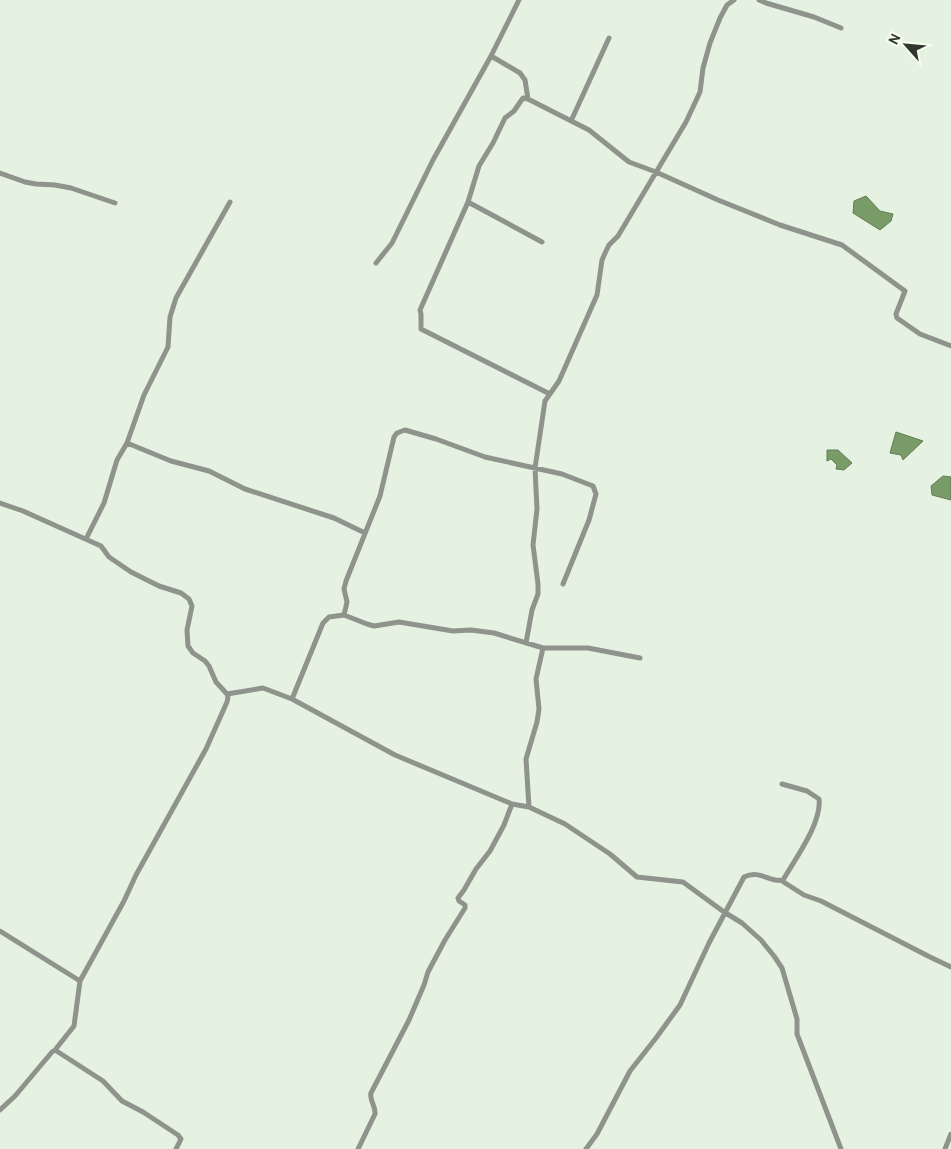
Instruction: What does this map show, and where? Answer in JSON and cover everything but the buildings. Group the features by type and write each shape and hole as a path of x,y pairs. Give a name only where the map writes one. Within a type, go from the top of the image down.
{"street":[{"path":"376,263 392,243 433,160 491,56 519,0"},
{"path":"526,643 532,610 538,594 532,545 537,509 535,468 545,401 559,381 596,295 602,260 606,251 618,236 686,122 700,92 710,44 720,18 727,5 734,0"},
{"path":"759,0 766,4 814,17 841,28"},
{"path":"571,121 609,38"},
{"path":"491,56 520,73 525,80 528,99"},
{"path":"550,394 421,329 420,310 468,202 479,166 505,118 523,98 589,130 629,162 780,225 842,245 905,291 896,314 897,318 920,334 951,346"},
{"path":"0,173 25,182 71,188 115,203"},
{"path":"86,539 104,503 117,460 127,443 144,395 168,347 170,317 176,298 230,202"},
{"path":"468,202 542,242"},
{"path":"344,615 347,602 344,589 346,581 380,496 394,437 397,433 405,430 436,439 484,457 562,474 594,486 596,494 589,520 563,584"},
{"path":"127,443 171,461 209,471 245,489 334,518 364,533"},
{"path":"0,503 24,511 100,546 109,557 131,572 159,586 182,593 189,598 192,606 187,630 188,646 193,653 209,666 216,682 228,697 228,702 206,749 80,981 74,1026 15,1096 0,1110"},
{"path":"292,699 323,623 329,617 344,615 374,626 399,622 453,630 471,630 494,633 543,648 588,648 640,658"},
{"path":"529,807 526,759 539,709 536,679 543,648"},
{"path":"227,694 263,688 292,699 396,755 512,804 529,807 565,824 610,854 637,877 683,882 742,923 761,940 782,968 797,1019 797,1034 842,1149"},
{"path":"782,784 807,791 817,797 820,803 814,827 782,881"},
{"path":"358,1149 376,1114 370,1097 371,1093 409,1020 428,972 465,908 458,898 490,851 504,825 512,804"},
{"path":"586,1149 597,1134 630,1071 680,1005 724,912 744,877 761,875 782,881 804,896 821,901 951,967"},
{"path":"0,931 80,981"},
{"path":"55,1050 103,1081 122,1101 144,1112 178,1135 181,1139 176,1149"},
{"path":"945,1149 951,1134"}],"shaded area":[{"path":"866,196 880,211 893,214 891,221 880,230 853,213 854,201"},
{"path":"896,432 923,441 903,460 901,455 890,453"},
{"path":"827,450 838,450 852,463 844,470 836,469 837,465 831,459 827,461"},
{"path":"943,476 951,477 951,500 932,495 931,486"}]}
